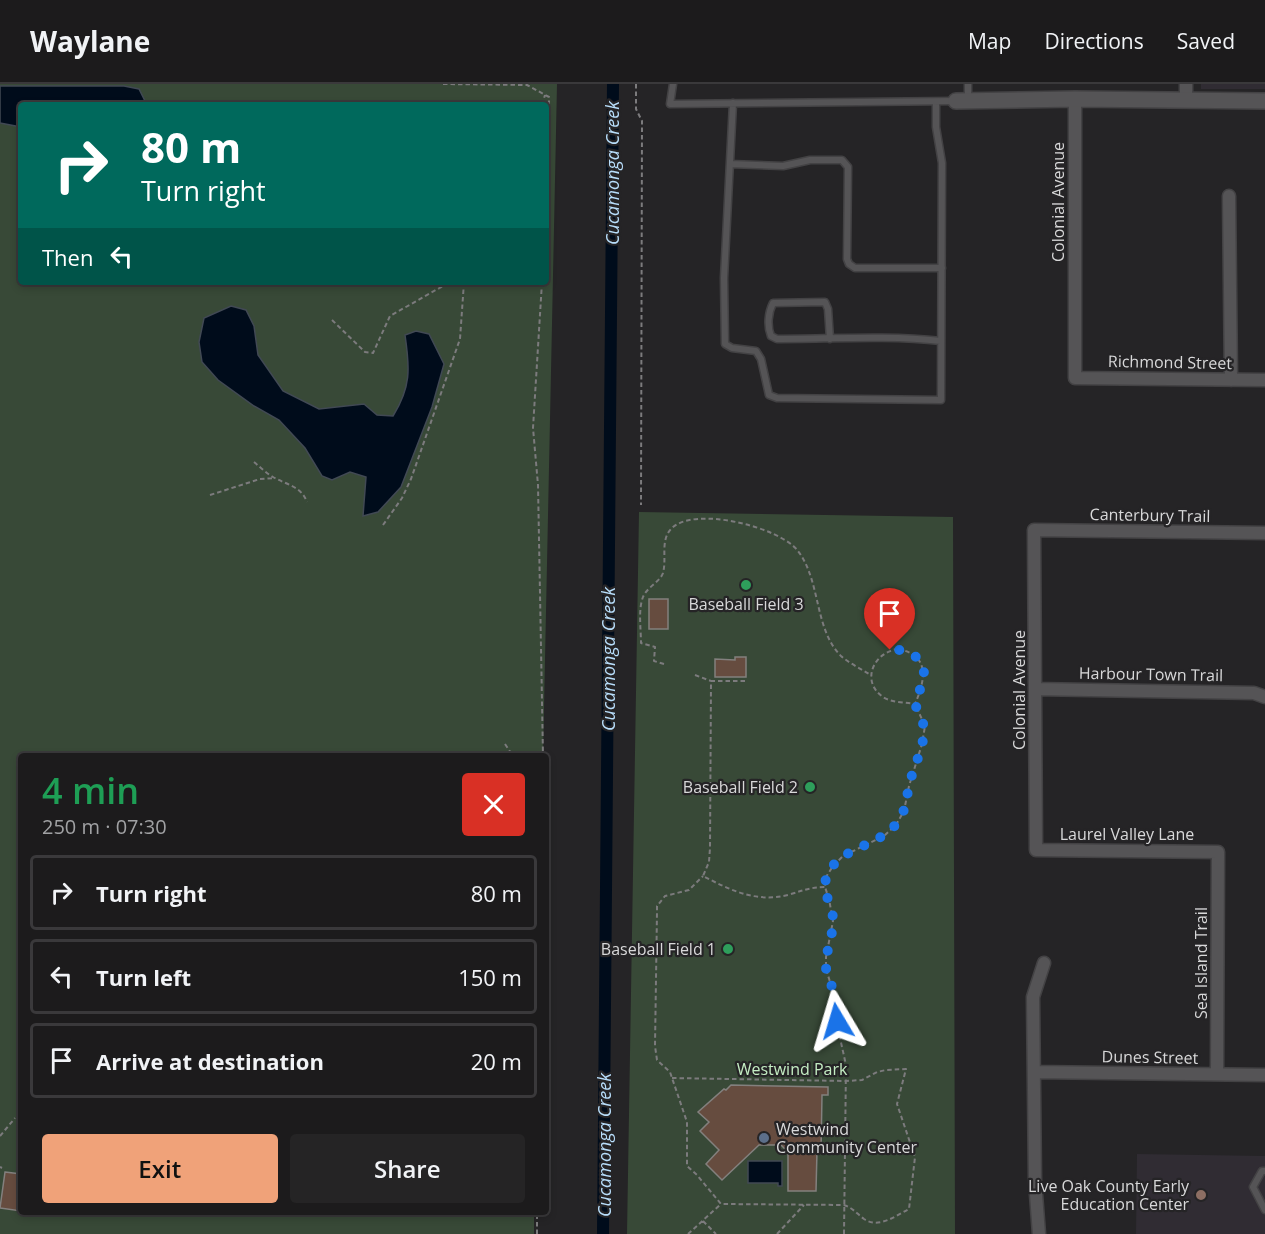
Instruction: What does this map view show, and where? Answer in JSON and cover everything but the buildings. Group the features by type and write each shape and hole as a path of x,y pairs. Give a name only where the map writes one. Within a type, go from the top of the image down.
{"street":[{"path":"1186,84 1186,100"},
{"path":"962,101 1075,99 1265,101"},
{"name":"Colonial Avenue","path":"1075,99 1075,378"},
{"path":"1229,196 1231,380"},
{"name":"Richmond Street","path":"1075,378 1265,380"},
{"name":"Colonial Avenue","path":"1034,530 1036,850"},
{"name":"Canterbury Trail","path":"1034,530 1265,533"},
{"name":"Harbour Town Trail","path":"1035,689 1254,693 1265,697"},
{"name":"Laurel Valley Lane","path":"1036,850 1218,852"},
{"name":"Sea Island Trail","path":"1217,1074 1218,852"},
{"path":"1039,1234 1035,1181 1033,997 1044,963"},
{"name":"Dunes Street","path":"1034,1072 1265,1075"}],"lane":[{"path":"673,84 670,104 962,101 968,84"},
{"path":"733,103 724,278 725,344 732,348 756,351 761,359 769,395 777,398 941,400 942,163 936,127 936,102"},
{"path":"730,164 783,166 810,160 842,159 848,167 847,259 849,264 855,268 942,268"},
{"path":"830,339 828,309 825,302 773,303 768,330 771,336 777,339 830,339 918,338 941,341"},
{"path":"1265,1171 1262,1171 1253,1187 1265,1210"}],"path":[{"path":"443,84 527,85 549,97 549,169"},
{"path":"636,84 636,109 642,121 641,505"},
{"path":"543,102 545,95"},
{"path":"332,320 365,352 373,353 390,316 445,285"},
{"path":"383,525 402,498 411,479 460,339 464,285"},
{"path":"542,285 533,428 538,485 543,753"},
{"path":"254,462 274,477 294,485 305,496 307,502"},
{"path":"210,495 260,479 274,477"},
{"path":"664,664 654,661 655,647 641,643 643,597 662,576 664,545 671,529 691,519 708,518 730,521 766,532 799,551 811,578 832,643 849,663 872,676"},
{"path":"844,1234 846,1065 838,1029 836,1001 826,969 826,957 834,921 825,887 826,877 843,856 884,836 896,825 904,811 922,744 924,726 915,704 924,676 923,668 914,655 898,649 883,654 873,667 873,684 884,698 915,704"},
{"path":"695,675 711,681 745,681"},
{"path":"711,681 709,862 703,876 689,890 665,896 657,906 655,1046 657,1060 670,1072 687,1122 687,1166 721,1204"},
{"path":"505,744 511,753"},
{"path":"703,876 732,891 765,898 789,895 811,887 825,887"},
{"path":"672,1078 846,1081 861,1080 886,1070 906,1069 897,1104 915,1157 909,1209 885,1221 871,1222 853,1208 844,1205 721,1204 688,1234"},
{"path":"0,1136 15,1118"},
{"path":"777,1234 804,1205"},
{"path":"537,1215 537,1234"},
{"path":"703,1221 716,1234"}],"shaded area":[{"path":"1201,84 1265,84 1265,89 1201,89"},
{"name":"Live Oak County Early Education Center","path":"1137,1154 1265,1156 1265,1234 1136,1234"}],"green space":[{"path":"0,84 557,84 543,753 18,753 18,1215 534,1215 534,1234 0,1234"},
{"name":"Westwind Park","path":"639,512 953,517 955,1234 627,1234"}],"water":[{"path":"0,86 124,86 139,89 146,102 18,102 18,126 0,123"},
{"path":"231,306 246,310 254,326 258,355 283,391 319,409 364,404 377,415 393,416 403,396 408,377 405,335 416,331 429,334 444,364 432,407 401,487 378,512 363,516 366,477 350,472 332,480 322,476 305,448 279,420 254,406 218,380 202,362 199,342 204,318"},
{"path":"748,1161 782,1161 782,1186 778,1186 778,1183 748,1183"}],"waterway":[{"name":"Cucamonga Creek","path":"603,1234 613,84"}],"place":[{"name":"Baseball Field 3","path":"746,585"},
{"name":"Baseball Field 2","path":"810,787"},
{"name":"Baseball Field 1","path":"728,949"},
{"name":"Westwind Community Center","path":"764,1138"},
{"name":"Live Oak County Early Education Center","path":"1201,1195"}],"route":[{"path":"837,1021 836,1001 826,969 828,944 834,921 825,887 826,877 843,856 884,836 896,825 904,811 922,744 924,726 915,704 924,676 923,668 920,661 907,651 890,650"}]}
